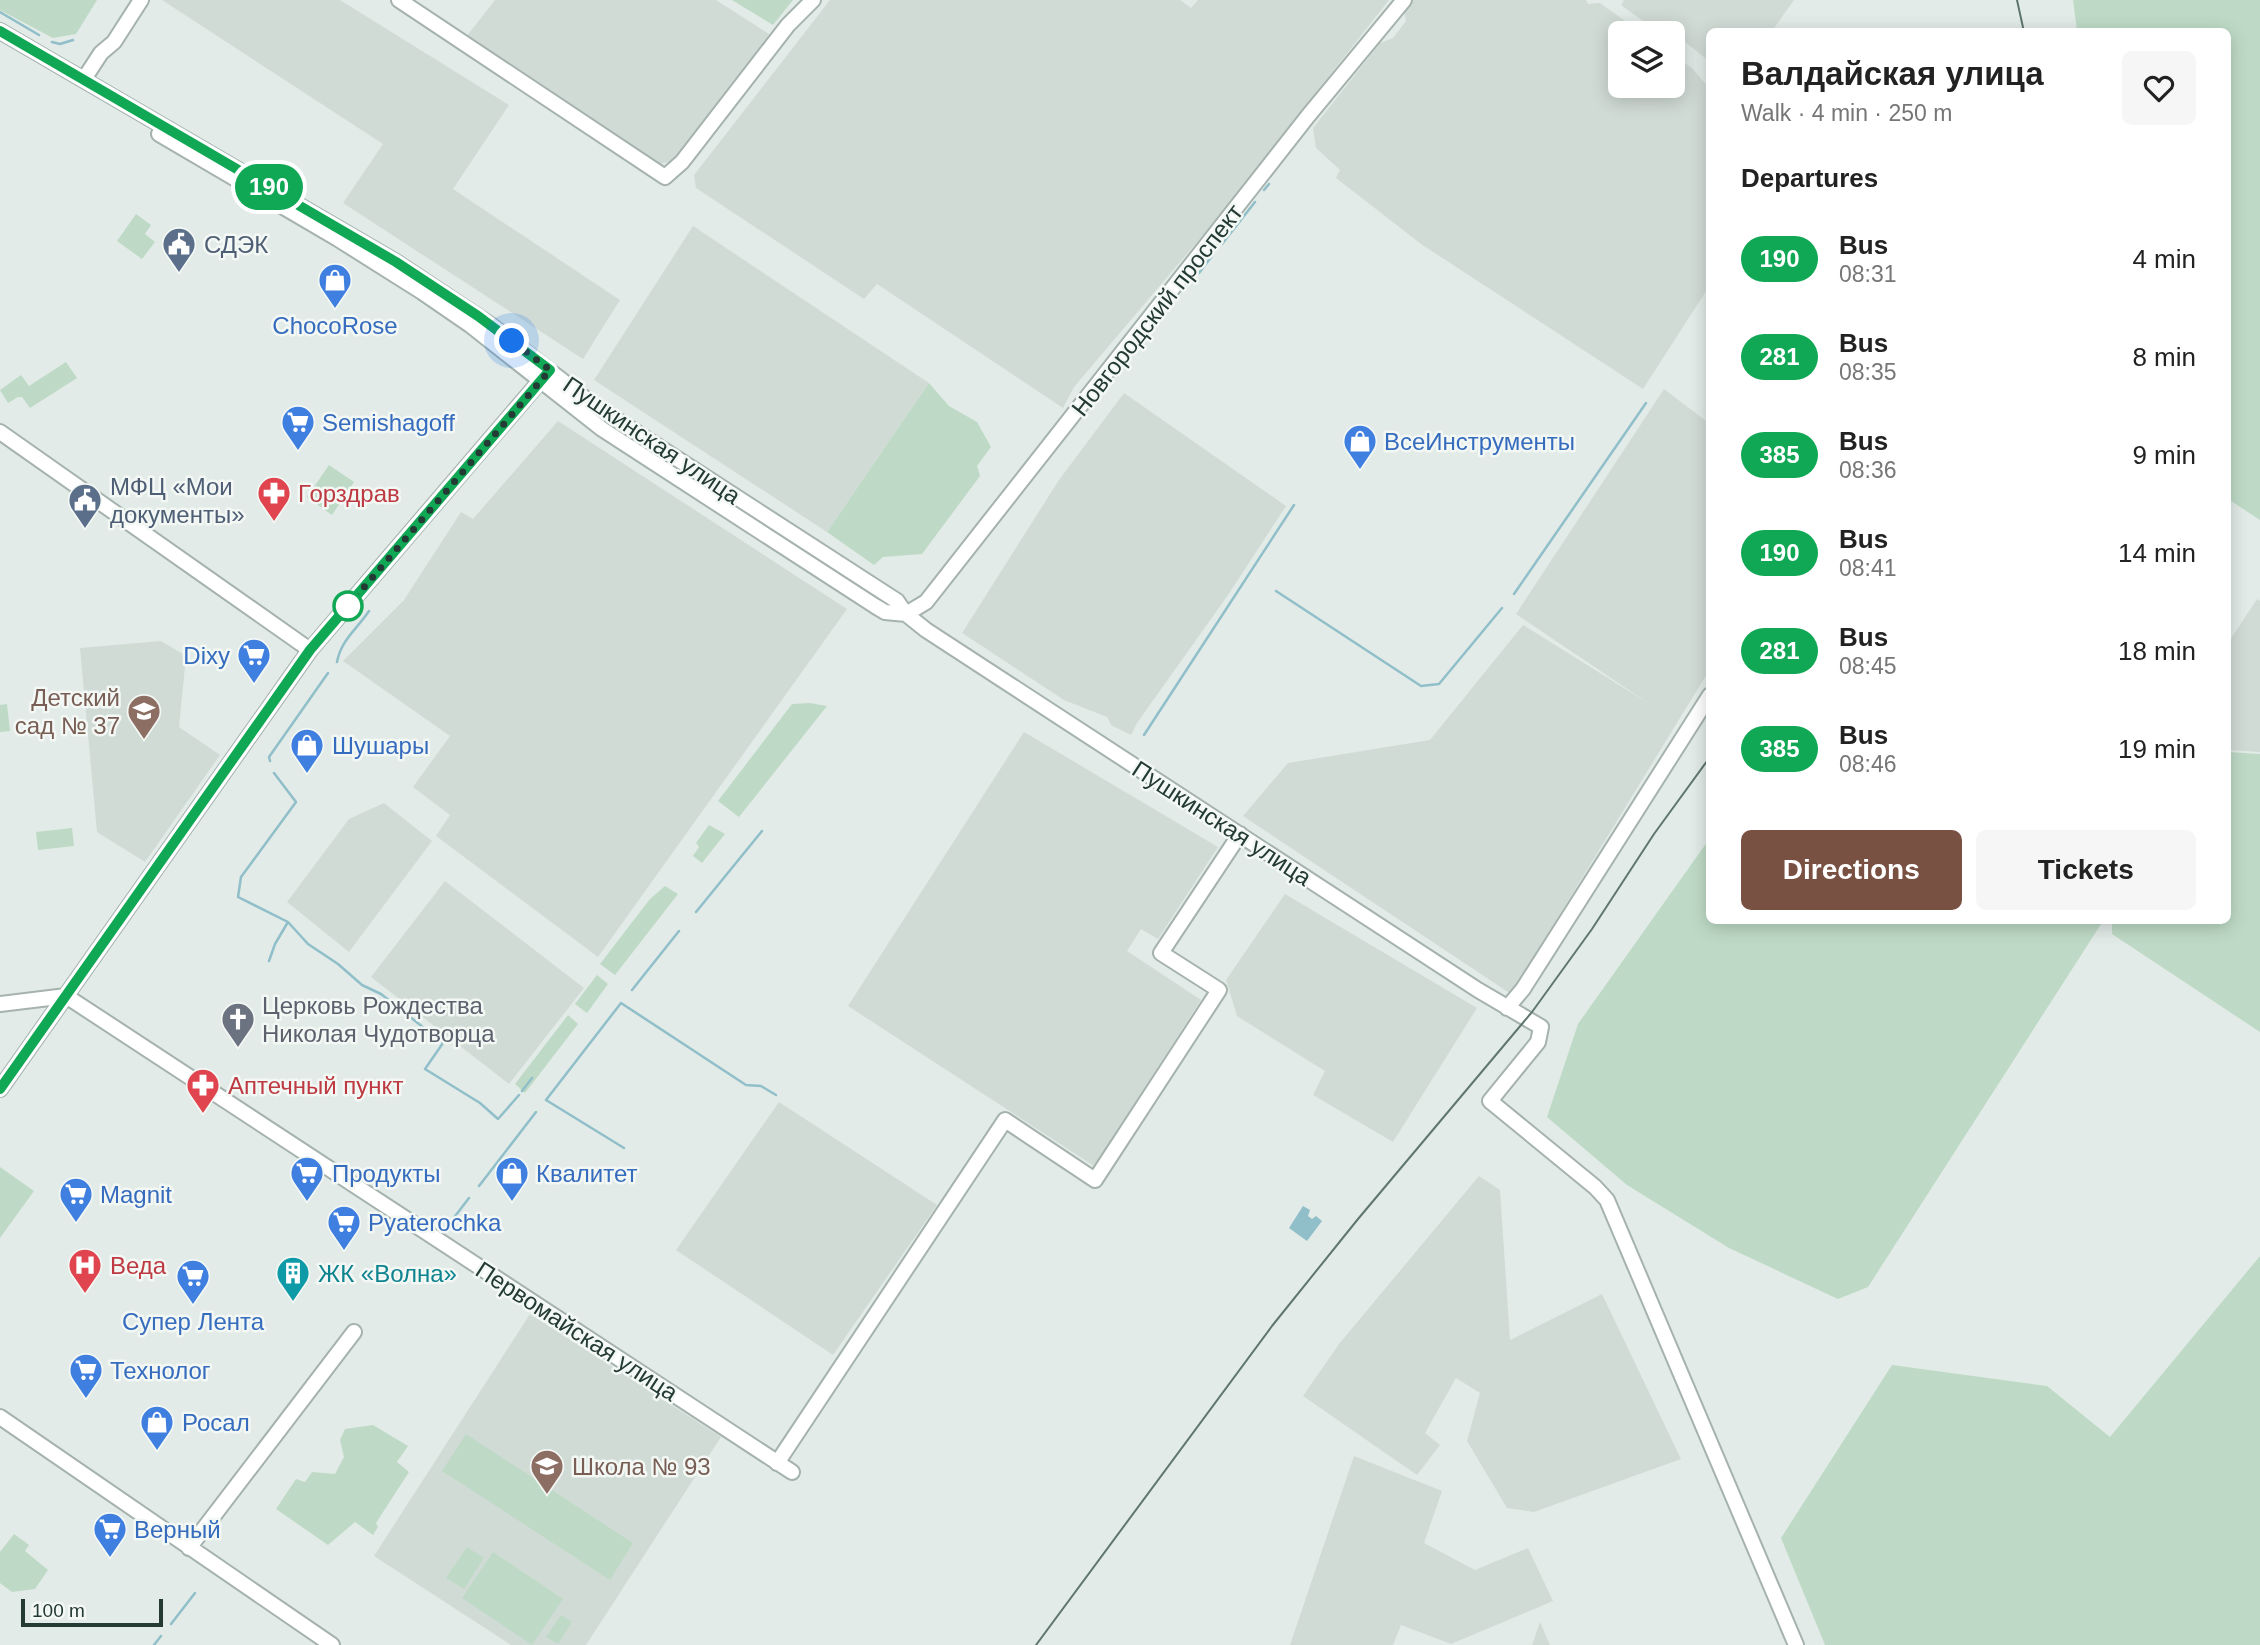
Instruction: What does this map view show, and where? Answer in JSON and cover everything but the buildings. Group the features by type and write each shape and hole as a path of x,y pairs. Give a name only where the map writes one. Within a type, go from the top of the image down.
{"street":[{"path":"84,79 101,53 114,42 141,0"},
{"path":"399,0 665,177 682,162 788,25 813,0"},
{"name":"Новгородский проспект","path":"906,614 926,602 1308,116 1404,0"},
{"name":"Пушкинская улица","path":"0,32 396,262 478,316 545,376"},
{"name":"Пушкинская улица","path":"0,42 377,263 545,376 897,601 906,614 926,630 1507,1008 1541,1027 1538,1042 1490,1101 1595,1187 1607,1200 1796,1645"},
{"path":"0,1089 310,650 545,376"},
{"path":"0,432 310,650"},
{"path":"1507,1008 1523,989 1706,701"},
{"path":"777,1462 1005,1119 1095,1180 1219,990 1161,953 1240,834"},
{"path":"0,1004 66,996"},
{"name":"Первомайская улица","path":"66,996 792,1472"},
{"path":"189,1549 354,1332"},
{"path":"0,1417 332,1645"}],"shaded area":[{"path":"162,0 340,0 509,105 453,189 620,300 583,359 343,203 383,144"},
{"path":"495,0 716,0 772,36 673,161 660,164 466,37"},
{"path":"830,0 1180,0 1191,8 1198,0 1389,0 1219,216 1074,387 1063,408 877,284 864,299 696,188 694,175"},
{"path":"1413,0 1586,0 1588,4 1600,3 1625,21 1608,21 1608,98 1685,98 1685,63 1706,84 1706,291 1643,389 1421,244 1336,178 1340,170 1316,148 1313,128 1380,43 1393,38 1406,21 1404,11"},
{"path":"1624,0 1794,0 1774,28 1706,28 1706,59 1685,42 1685,21 1643,21 1621,5"},
{"path":"693,226 929,383 827,532 594,380"},
{"path":"1664,389 1706,421 1706,676 1511,994 1243,816 1288,763 1430,740 1523,625 1648,703 1516,614"},
{"path":"1124,393 1286,506 1131,735 1111,725 1107,717 1064,700 962,633 1059,480"},
{"path":"558,421 847,609 598,957 436,836 450,815 413,787 450,736 343,661 404,600 461,512 473,519"},
{"path":"2257,599 2260,601 2260,752 2231,750 2231,638"},
{"name":"Детский сад № 37","path":"161,641 186,656 179,727 220,755 145,862 97,832 80,648"},
{"path":"1024,732 1218,847 1158,939 1141,929 1127,951 1201,1000 1094,1166 848,1006"},
{"path":"384,803 432,841 349,952 287,902 349,819"},
{"path":"445,881 584,988 509,1084 371,977"},
{"path":"1285,894 1477,1008 1393,1142 1313,1095 1325,1071 1237,1016 1226,980"},
{"path":"779,1102 937,1205 833,1355 676,1250"},
{"path":"1479,1176 1500,1190 1510,1340 1602,1294 1681,1459 1534,1512 1507,1508 1467,1441 1480,1393 1456,1378 1425,1433 1440,1445 1417,1475 1303,1396 1339,1344"},
{"name":"Школа № 93","path":"530,1314 721,1437 586,1645 511,1645 374,1556"},
{"path":"1354,1456 1442,1491 1424,1543 1475,1570 1528,1548 1553,1601 1451,1644 1401,1625 1393,1645 1290,1645"},
{"path":"1540,1622 1550,1645 1532,1645"}],"green space":[{"path":"0,0 97,0 76,34 53,38 0,10"},
{"path":"732,0 793,0 773,25"},
{"path":"2073,0 2260,0 2260,520 2231,501 2231,28 2077,28"},
{"path":"136,214 151,225 145,234 155,242 142,259 117,241"},
{"path":"66,362 77,378 30,408 22,397 8,403 0,390 21,375 29,386"},
{"path":"929,383 949,406 977,422 991,447 977,466 980,476 922,554 883,557 874,565 827,532"},
{"path":"329,465 354,482 332,515 307,497"},
{"path":"7,704 10,731 0,732 0,705"},
{"path":"792,704 827,706 739,817 718,801"},
{"path":"2231,752 2260,754 2260,1032 2112,934 2112,924 2231,924"},
{"path":"709,825 725,834 702,863 693,856 699,847 696,843"},
{"path":"72,828 74,846 38,850 36,832"},
{"path":"1706,844 1706,924 2101,924 1868,1287 1838,1299 1729,1248 1627,1185 1547,1117 1578,1024"},
{"path":"665,886 678,894 615,975 600,964 650,899"},
{"path":"597,975 608,984 587,1013 575,1004"},
{"path":"568,1015 578,1024 525,1093 515,1084"},
{"path":"0,1167 34,1191 0,1238"},
{"path":"2260,1256 2260,1645 1825,1645 1781,1538 1892,1365 2047,1386 2110,1437"},
{"path":"373,1425 408,1446 397,1462 409,1472 376,1523 378,1527 373,1535 355,1522 328,1545 276,1509 296,1479 305,1482 312,1472 335,1474 344,1457 340,1440 345,1429"},
{"path":"466,1434 633,1543 610,1580 442,1471"},
{"path":"14,1534 29,1545 25,1551 48,1570 35,1589 12,1592 0,1583 0,1552"},
{"path":"467,1547 484,1558 464,1589 446,1578"},
{"path":"493,1552 563,1599 532,1645 462,1598"},
{"path":"561,1615 572,1622 558,1644 546,1637"}],"water":[{"path":"1303,1206 1310,1210 1308,1216 1312,1219 1316,1216 1322,1221 1307,1241 1289,1228"}],"waterway":[{"path":"0,12 39,35"},
{"path":"52,42 60,44 73,40"},
{"path":"1264,190 1269,184"},
{"path":"1222,244 1255,202"},
{"path":"1199,273 1212,256"},
{"path":"1514,594 1646,403"},
{"path":"1144,735 1294,505"},
{"path":"1276,591 1421,686 1439,684 1502,608"},
{"path":"337,662 346,641 369,611"},
{"path":"270,761 269,757 328,673"},
{"path":"274,773 296,802 241,877 238,897 288,922 308,944 338,964 362,985 381,994 443,1043 425,1069 480,1103 498,1119 519,1095"},
{"path":"696,912 762,831"},
{"path":"269,961 288,922"},
{"path":"632,990 679,931"},
{"path":"624,1148 546,1100 621,1003 746,1085 761,1086 776,1095"},
{"path":"522,1091 532,1078"},
{"path":"479,1186 536,1112"},
{"path":"449,1224 469,1198"},
{"path":"171,1624 195,1593"},
{"path":"154,1645 161,1636"}],"tram line":[{"path":"2017,0 2023,28"},
{"path":"1036,1645 1272,1326 1532,1012 1706,762"}],"bus line":[{"name":"190","path":"0,31 396,262 478,316 550,370 310,650 0,1089"}],"place":[{"name":"СДЭК","path":"179,274"},
{"name":"ChocoRose","path":"335,310"},
{"name":"Semishagoff","path":"298,452"},
{"name":"ВсеИнструменты","path":"1360,471"},
{"name":"Горздрав","path":"274,523"},
{"name":"МФЦ «Мои документы»","path":"85,530"},
{"name":"Dixy","path":"254,685"},
{"name":"Детский сад № 37","path":"144,741"},
{"name":"Шушары","path":"307,775"},
{"name":"Церковь Рождества Николая Чудотворца","path":"238,1049"},
{"name":"Аптечный пункт","path":"203,1115"},
{"name":"Продукты","path":"307,1203"},
{"name":"Квалитет","path":"512,1203"},
{"name":"Magnit","path":"76,1224"},
{"name":"Pyaterochka","path":"344,1252"},
{"name":"Веда","path":"85,1295"},
{"name":"ЖК «Волна»","path":"293,1303"},
{"name":"Супер Лента","path":"193,1306"},
{"name":"Технолог","path":"86,1400"},
{"name":"Росал","path":"157,1452"},
{"name":"Школа № 93","path":"547,1496"},
{"name":"Верный","path":"110,1559"}],"route":[{"path":"348,606 550,370 512,341"}]}
